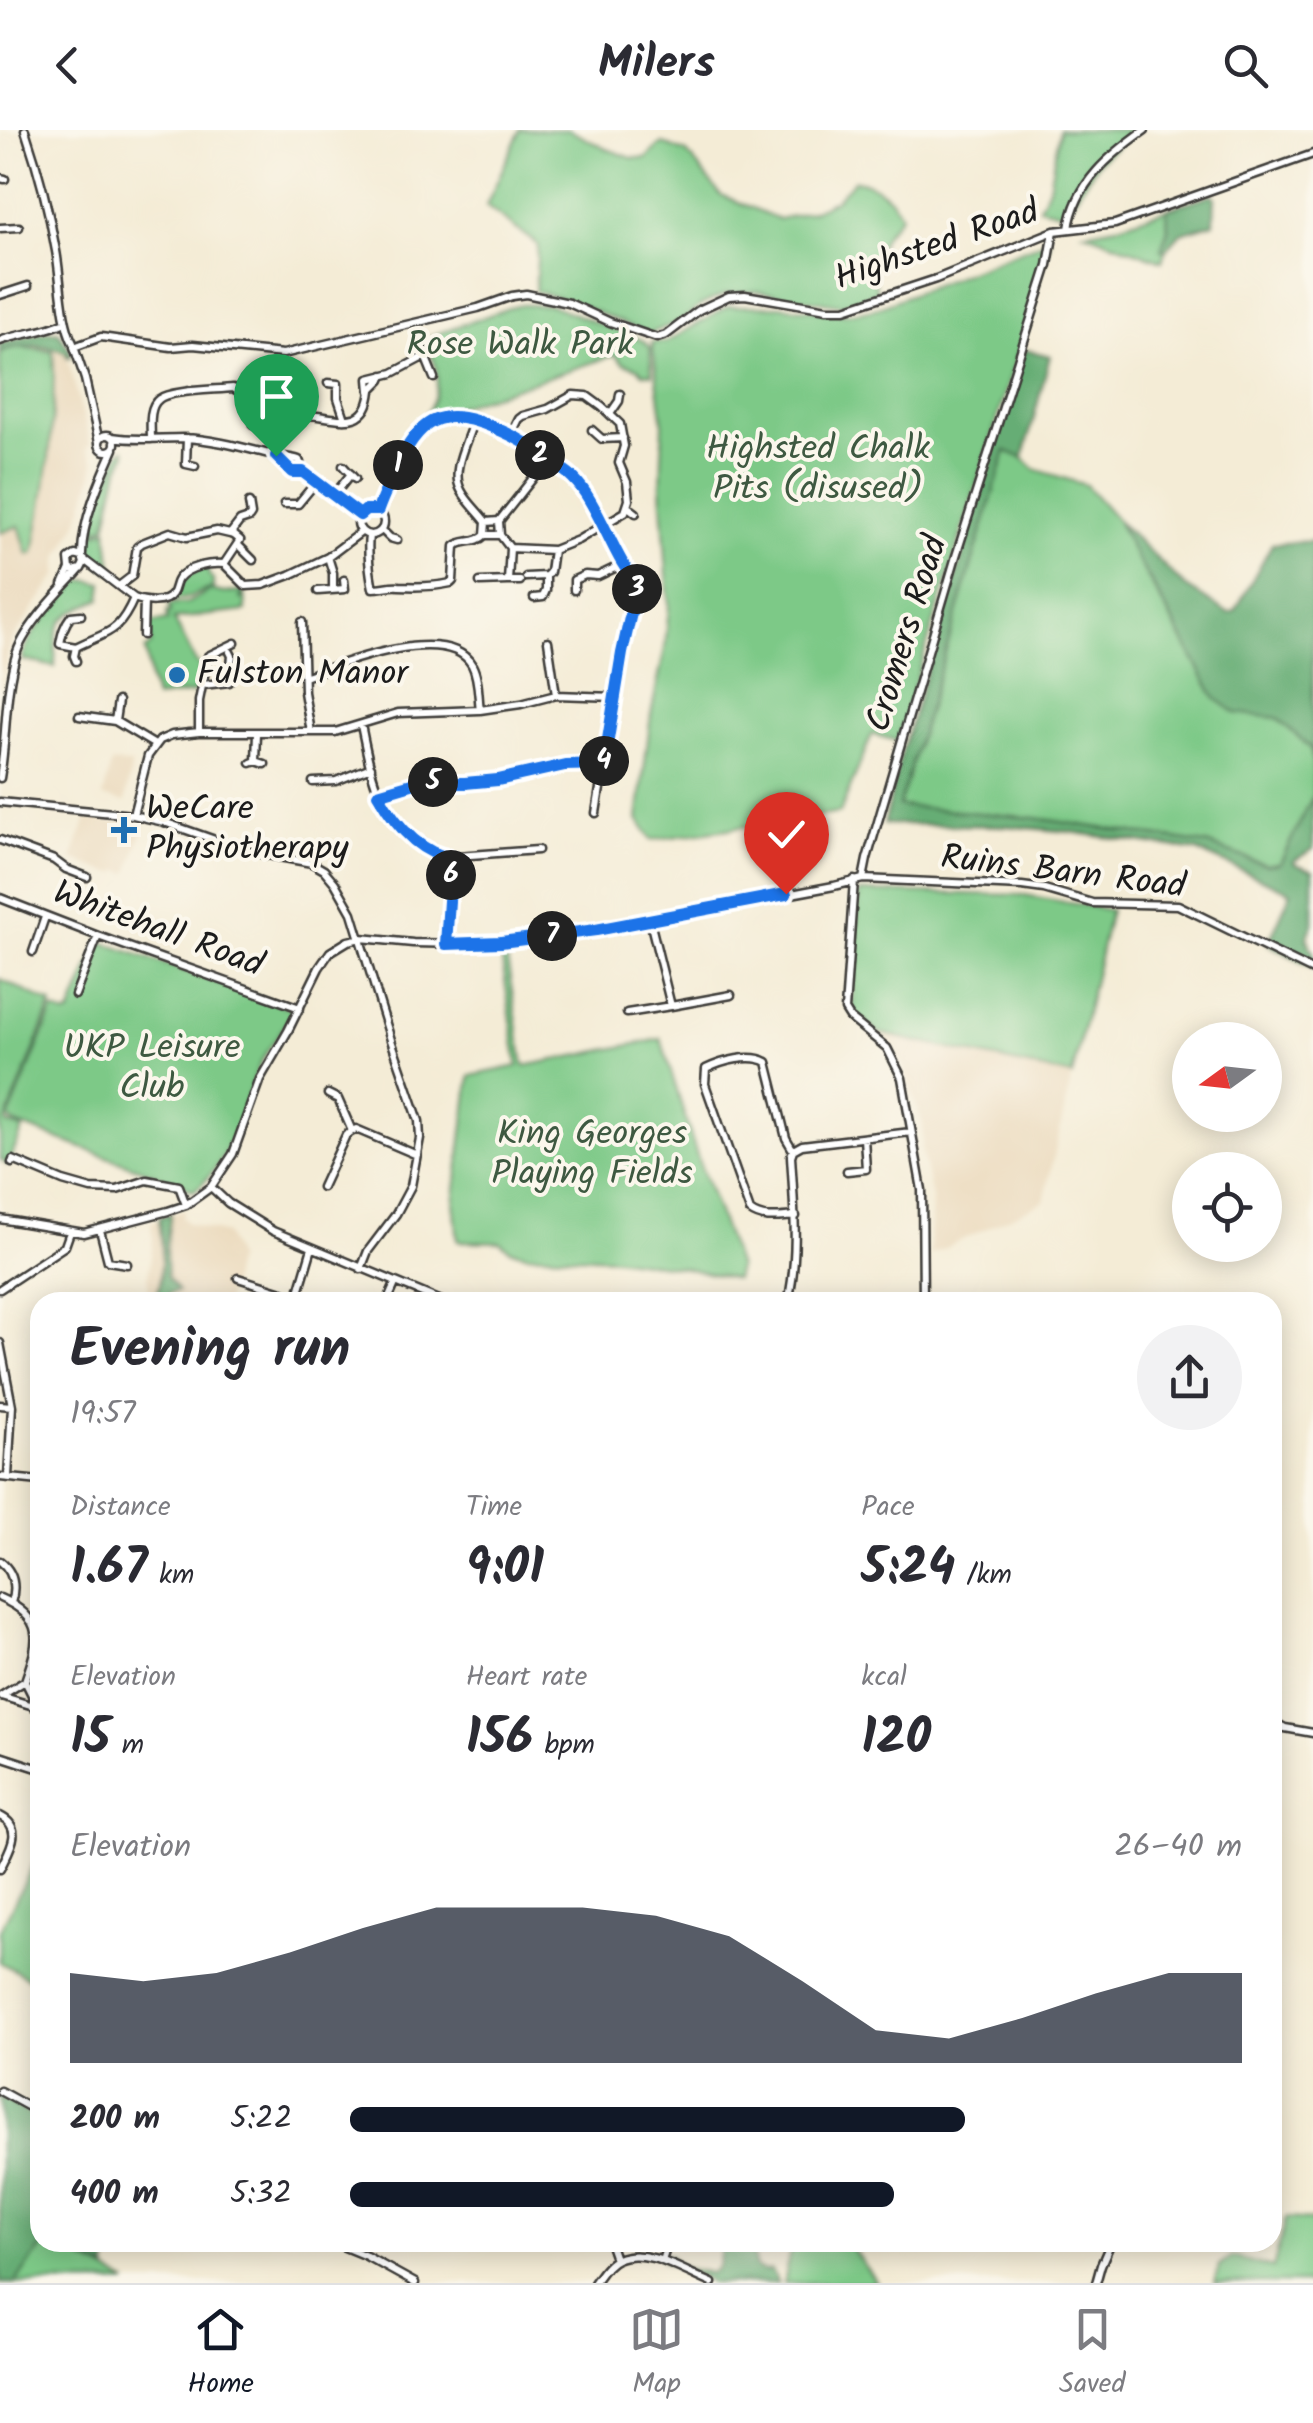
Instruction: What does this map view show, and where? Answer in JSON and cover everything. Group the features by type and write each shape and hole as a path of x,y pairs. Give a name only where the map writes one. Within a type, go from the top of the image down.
{"street":[{"path":"24,130 47,210 72,343 91,406 102,460 101,477"},
{"path":"1068,229 1077,199 1100,166 1145,130"},
{"name":"Highsted Road","path":"72,343 102,337 171,347 193,345 283,354 526,294 569,303 657,338 699,310 729,296 845,309 936,279 1054,231 1116,224 1313,154"},
{"path":"0,228 19,227"},
{"name":"Cromers Road","path":"924,1292 922,1190 902,1078 893,1057 878,1038 845,1010 859,880 1048,265 1054,231"},
{"path":"17,280 18,289"},
{"path":"0,294 28,286"},
{"path":"0,341 68,322"},
{"path":"54,328 72,343"},
{"path":"421,346 434,378"},
{"path":"150,439 151,414 158,399 233,388 246,396 298,402 307,415 335,421 361,415 372,397 369,378 405,368 425,356"},
{"path":"328,383 338,384 344,419"},
{"path":"510,548 553,550 578,540 625,512 629,490 619,464 623,438 620,424 586,396 578,394 519,418 511,435"},
{"path":"610,414 620,394"},
{"path":"253,425 258,397"},
{"path":"91,406 112,441"},
{"path":"307,415 285,429 278,442 278,457 292,472 303,472 360,515"},
{"path":"378,510 409,443 424,426 444,418 485,424 511,435 537,451 545,463 560,467 581,488 630,578 638,582 622,653 596,815"},
{"path":"473,421 458,482 486,522 485,535"},
{"path":"592,430 602,440 623,438"},
{"path":"99,444 103,436 112,441 186,438 298,459 303,472"},
{"path":"186,438 186,464 195,466"},
{"path":"99,444 106,452 112,441"},
{"path":"0,778 4,724 18,650 63,586 84,566 83,535 112,441"},
{"path":"486,522 498,521 545,463"},
{"path":"334,495 353,476 343,466"},
{"path":"284,504 298,504 316,482"},
{"path":"230,534 240,521 250,518 249,503"},
{"path":"628,507 636,513"},
{"path":"378,510 366,510 358,525 365,534 374,588 451,584 455,546 485,535 500,536"},
{"path":"224,564 241,583 253,587 290,576 365,534 376,535 382,530 384,519 378,510"},
{"path":"498,521 500,536 510,548 508,581"},
{"path":"382,530 397,540"},
{"path":"71,557 78,555 125,594 144,601 164,600 170,597 181,576 196,567 224,564 240,540 210,531 187,536 170,532 136,548 132,576 119,586"},
{"path":"63,586 74,545 83,535"},
{"path":"238,545 253,560"},
{"path":"534,598 546,594 553,550"},
{"path":"328,556 333,590"},
{"path":"574,590 574,580 585,575 598,576 624,564"},
{"path":"580,566 585,575"},
{"path":"70,568 100,572"},
{"path":"480,582 551,575"},
{"path":"598,576 598,586"},
{"path":"318,591 345,590 344,580"},
{"path":"81,615 72,616 64,626 60,644 76,647 104,636 127,614 134,598"},
{"path":"144,601 144,636"},
{"path":"302,622 311,732"},
{"path":"548,641 556,695"},
{"path":"199,732 205,653 235,643"},
{"path":"76,647 76,661"},
{"path":"304,677 382,652 448,648 457,650 473,666 480,710"},
{"path":"203,685 230,686 230,652"},
{"path":"133,815 144,766 155,745 172,734 335,732 398,713 480,710 556,695 615,697"},
{"path":"115,721 118,701"},
{"path":"80,716 115,721 155,745"},
{"path":"361,725 378,794 423,849 452,858 540,850"},
{"path":"257,732 257,763"},
{"path":"378,794 415,783 481,781 565,765 604,764"},
{"path":"313,782 336,781 371,767"},
{"path":"0,802 133,815 164,822 246,852 312,864 324,870 335,883 352,913 420,1121 415,1172 404,1201 368,1252 361,1269"},
{"path":"0,840 37,849 66,869 87,877"},
{"path":"446,944 452,858"},
{"name":"Ruins Barn Road","path":"360,938 481,944 542,938 859,880 1022,886 1092,903 1178,905 1313,971"},
{"name":"Whitehall Road","path":"0,898 300,1008"},
{"path":"33,952 45,917"},
{"path":"650,921 671,1006"},
{"path":"75,995 98,936"},
{"path":"0,1220 84,1233 186,1204 211,1188 233,1154 260,1078 318,968 330,952 360,938"},
{"path":"627,1013 730,996"},
{"path":"793,1150 763,1059 706,1068 706,1084 750,1211 766,1218 796,1216"},
{"path":"328,1094 338,1098 352,1131"},
{"path":"322,1187 346,1135 352,1131 360,1130 417,1155"},
{"path":"790,1292 796,1216 793,1150 802,1144 911,1132"},
{"path":"847,1171 866,1169 864,1138"},
{"path":"12,1162 92,1189 117,1190 147,1180 179,1186 186,1204"},
{"path":"211,1188 255,1222 417,1292"},
{"path":"100,1230 108,1260 127,1264"},
{"path":"0,1290 65,1246 70,1232"},
{"path":"299,1292 312,1248"},
{"path":"238,1278 276,1292"},
{"path":"391,1292 395,1284"},
{"path":"0,1342 12,1406 4,1477 30,1480"},
{"path":"0,1405 12,1406"},
{"path":"0,1561 14,1581 11,1603"},
{"path":"0,1598 30,1616"},
{"path":"1,1696 25,1681 30,1667"},
{"path":"25,1681 30,1691"},
{"path":"1,1696 30,1706"},
{"path":"1282,1727 1313,1733"},
{"path":"0,1756 30,1766"},
{"path":"0,1816 9,1821 14,1833 0,1869"},
{"path":"0,2091 30,2108"},
{"path":"356,2252 415,2283"},
{"path":"613,2252 615,2259"},
{"path":"662,2262 665,2252"},
{"path":"1096,2283 1107,2252"},
{"path":"594,2283 615,2259 642,2256 712,2283"}],"shaded area":[{"path":"13,346 50,347 66,353 87,430 87,448 94,461 78,522 58,559 58,574 12,640 0,691 0,352"},
{"path":"111,764 132,764 125,802 103,797"},
{"path":"87,819 144,826 129,873 107,872 72,859"},
{"path":"879,1033 1072,1076 1044,1201 930,1255 932,1197 922,1152 923,1125 902,1062"},
{"path":"185,1210 182,1217 187,1223 226,1234 236,1259 228,1292 148,1292 151,1223"}],"green space":[{"path":"520,130 569,130 632,158 646,158 662,143 687,153 721,195 779,219 812,211 835,200 854,180 876,187 901,215 879,248 875,271 878,292 841,305 755,291 726,294 703,304 681,321 649,334 535,291 538,245 486,206"},
{"path":"1059,130 1137,130 1099,161 1065,213 1039,207 1049,187"},
{"path":"1213,194 1214,223 1181,233 1165,251 1161,249 1168,229 1167,209"},
{"path":"1167,209 1162,261 1084,232 1116,226"},
{"name":"Highsted Chalk Pits (disused)","path":"1050,239 897,741 872,734 840,813 651,840 638,819 669,605 661,488 663,424 652,342 666,342 729,306 781,306 847,314 874,309"},
{"name":"Rose Walk Park","path":"517,305 551,305 642,340 650,347 652,374 623,363 615,355 423,418 434,398 437,378 433,358 422,339"},
{"path":"58,331 71,357 42,346 0,352 0,344"},
{"path":"16,347 53,351 50,452 34,553 28,555 19,526 0,533 0,353"},
{"path":"1023,351 1050,356 1025,452 1023,458 1006,451 899,806 1035,818 1206,844 1266,865 1280,863 1313,796 1313,849 1294,861 1313,870 1313,923 1307,937 1313,968 1268,944 1291,892 1197,851 1006,826 884,824 901,754"},
{"path":"125,449 106,526 93,531 103,492 120,452"},
{"name":"Highsted Chalk Pits (disused)","path":"1006,450 1034,469 1086,485 1117,520 1216,699 1277,718 1310,747 1313,796 1280,863 1266,865 1206,844 1035,818 899,806"},
{"path":"1117,520 1185,586 1228,613 1235,611 1272,544 1313,541 1313,761 1310,747 1277,718 1236,713 1216,699"},
{"path":"107,529 110,571 94,561 89,548 91,535"},
{"path":"207,567 213,588 172,598 185,578"},
{"path":"85,580 103,583 101,599 61,622 55,667 23,660 29,641 45,618"},
{"path":"211,590 244,591 240,598 245,593 246,611 174,619 201,677 193,693 155,698 145,650 151,645 149,623 168,620 169,604 187,603"},
{"path":"859,892 1025,895 1110,910 1072,1076 879,1033 852,1012"},
{"name":"UKP Leisure Club","path":"101,943 290,1008 292,1016 258,1068 226,1152 194,1191 8,1119 53,1010 70,1014"},
{"name":"King Georges Playing Fields","path":"505,947 524,1066 661,1039 698,1159 738,1267 735,1279 616,1258 526,1254 500,1242 458,1241 454,1203 470,1076 518,1066 500,948"},
{"path":"0,979 52,1004 6,1121 23,1129 8,1165 0,1159"},
{"path":"171,1213 167,1277 178,1291 175,1292 158,1292 162,1247 159,1217"},
{"path":"30,1872 30,1979 0,1962 0,1930"},
{"path":"0,2097 30,2114 30,2252 38,2252 15,2283 0,2283"},
{"path":"1286,2218 1313,2220 1313,2283 1215,2283 1219,2266 1233,2257 1273,2268 1277,2252 1282,2252"},
{"path":"38,2252 68,2252 129,2283 15,2283"},
{"path":"69,2252 108,2252 107,2270"},
{"path":"720,2252 752,2252 756,2267 771,2270 778,2283 712,2283 662,2261 669,2255 680,2267 711,2273 718,2266"},
{"path":"790,2252 855,2252 877,2283 783,2283"}],"place":[{"name":"Fulston Manor","path":"177,675"},
{"name":"WeCare Physiotherapy","path":"124,830"}],"route":[{"path":"276,456 292,472 303,472 360,515 366,510 378,510 409,443 424,426 444,418 485,424 526,444 545,463 560,467 570,476 604,525 630,578 638,582 604,764 578,763 498,780 415,783 378,794 423,849 452,858 446,944 542,938 786,894"}]}
